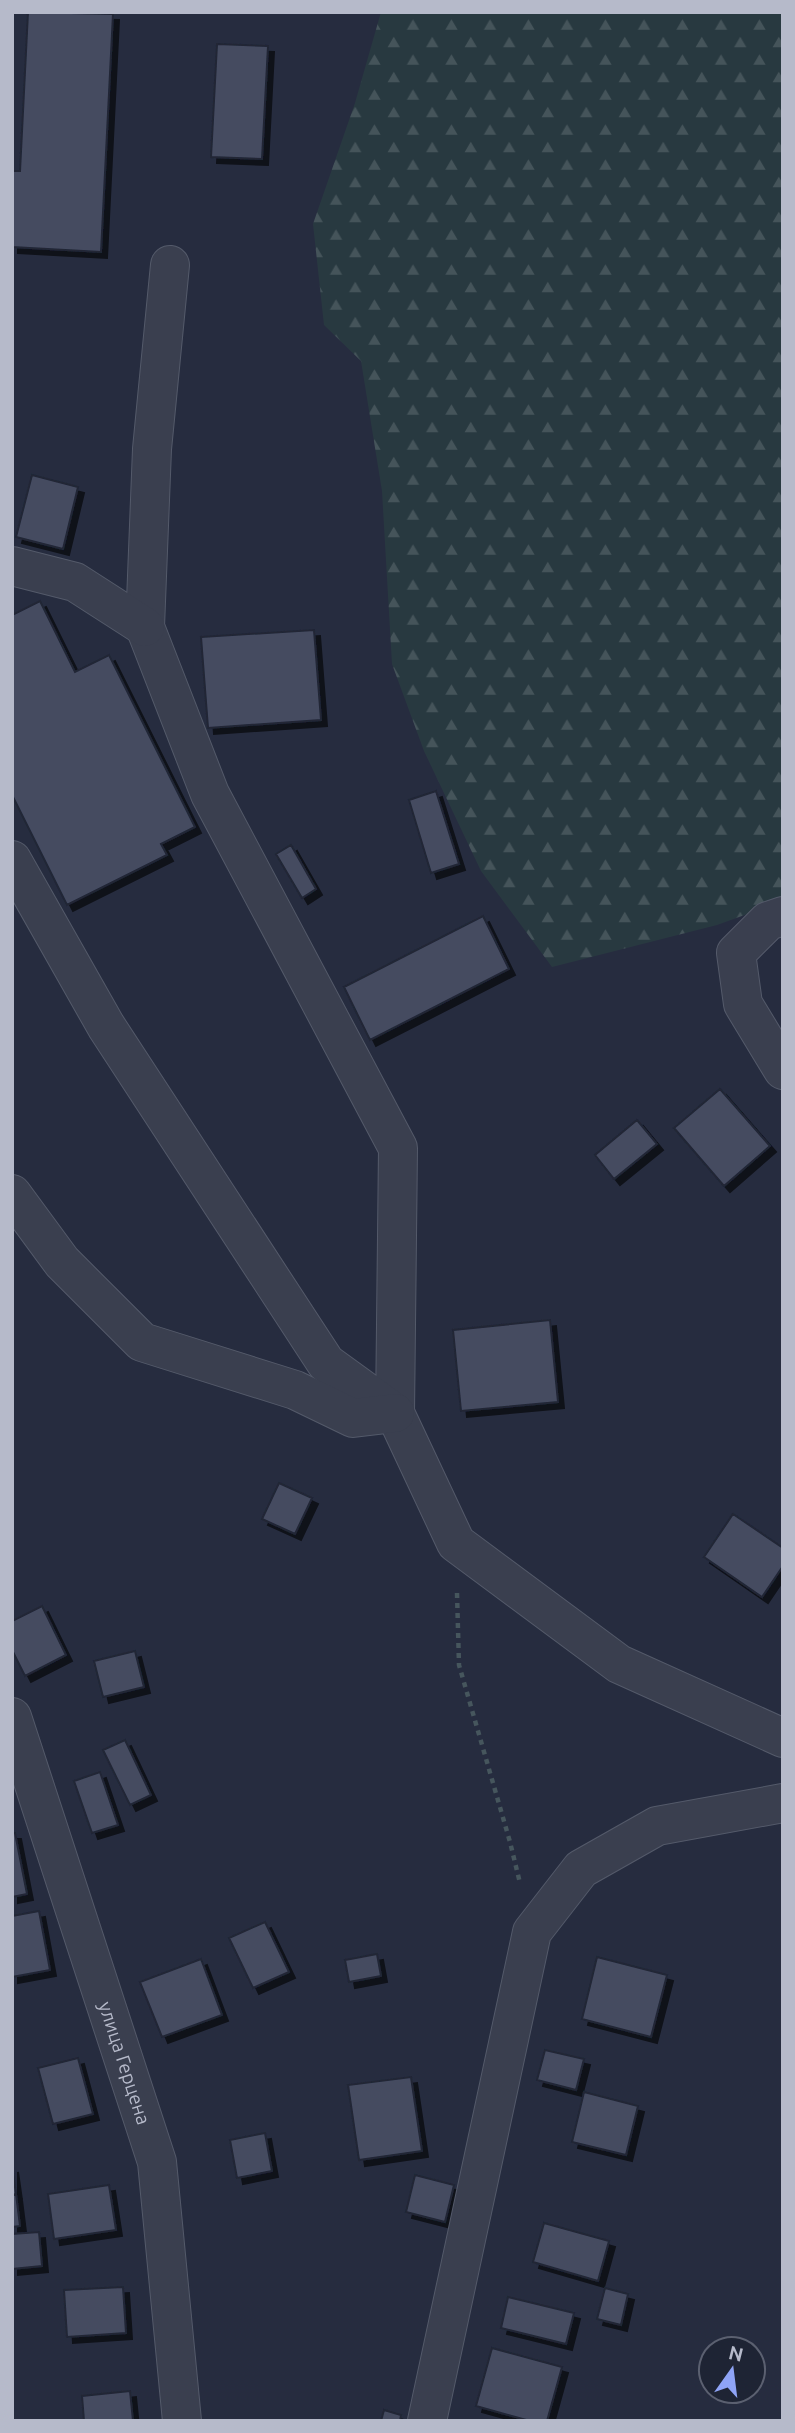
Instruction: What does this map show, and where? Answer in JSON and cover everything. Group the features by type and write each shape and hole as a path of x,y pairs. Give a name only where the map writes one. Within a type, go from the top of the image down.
{"street":[{"path":"170,265 152,449 145,626 210,794 398,1148 395,1413 456,1543 619,1664 783,1738"},
{"path":"12,566 75,582 145,626"},
{"path":"12,860 106,1026 326,1363 395,1413"},
{"path":"783,916 768,921 736,953 743,1004 783,1070"},
{"path":"12,1194 62,1262 142,1342 295,1390 354,1418 395,1413"},
{"name":"улица Герцена","path":"12,1717 157,2162 182,2421"},
{"path":"427,2421 531,1932 581,1869 657,1826 783,1803"}],"path":[{"path":"456,1543 459,1665 510,1842 531,1932"}],"green space":[{"path":"381,12 783,12 783,901 717,925 552,967 481,871 424,751 392,664 382,491 361,361 324,325 313,224 355,103"}],"building":[{"path":"28,12 113,14 101,252 12,247 12,171 20,171"},
{"path":"217,44 268,46 262,159 211,157"},
{"path":"32,475 78,487 63,549 16,537"},
{"path":"40,601 75,672 109,655 195,827 161,844 167,855 67,905 12,795 12,615"},
{"path":"314,630 321,720 208,728 201,637"},
{"path":"436,791 459,864 431,873 409,800"},
{"path":"291,845 316,889 302,898 276,854"},
{"path":"483,916 509,969 370,1040 344,987"},
{"path":"720,1089 770,1146 724,1186 674,1128"},
{"path":"637,1120 657,1144 614,1179 595,1155"},
{"path":"550,1320 558,1402 461,1411 453,1330"},
{"path":"279,1483 312,1498 295,1534 262,1519"},
{"path":"733,1514 783,1548 783,1566 762,1597 704,1557"},
{"path":"42,1606 66,1655 25,1676 12,1650 12,1621"},
{"path":"135,1651 144,1687 103,1697 94,1661"},
{"path":"125,1740 151,1795 130,1805 103,1750"},
{"path":"100,1772 118,1825 92,1833 74,1781"},
{"path":"12,1833 15,1833 27,1894 12,1897"},
{"path":"39,1911 50,1970 12,1977 12,1916"},
{"path":"265,1922 289,1972 253,1988 229,1938"},
{"path":"377,1954 381,1976 349,1982 345,1960"},
{"path":"597,1957 667,1975 651,2037 582,2019"},
{"path":"201,1959 222,2015 162,2037 140,1982"},
{"path":"545,2050 584,2059 576,2090 537,2080"},
{"path":"78,2058 93,2114 53,2124 38,2068"},
{"path":"411,2077 422,2151 359,2160 348,2085"},
{"path":"584,2092 638,2106 626,2155 572,2142"},
{"path":"265,2133 272,2171 237,2178 230,2140"},
{"path":"12,2166 16,2194 12,2195"},
{"path":"415,2175 454,2185 445,2222 406,2212"},
{"path":"109,2185 116,2230 54,2239 48,2194"},
{"path":"16,2194 20,2226 12,2227 12,2195"},
{"path":"544,2223 609,2241 598,2281 533,2262"},
{"path":"39,2232 42,2266 12,2269 12,2234"},
{"path":"123,2287 126,2333 67,2337 64,2290"},
{"path":"605,2288 628,2294 621,2325 597,2319"},
{"path":"508,2297 574,2313 566,2344 501,2328"},
{"path":"492,2348 562,2367 547,2421 530,2421 476,2406"},
{"path":"130,2391 133,2421 84,2421 82,2396"},
{"path":"384,2410 401,2415 400,2421 381,2421"}]}
